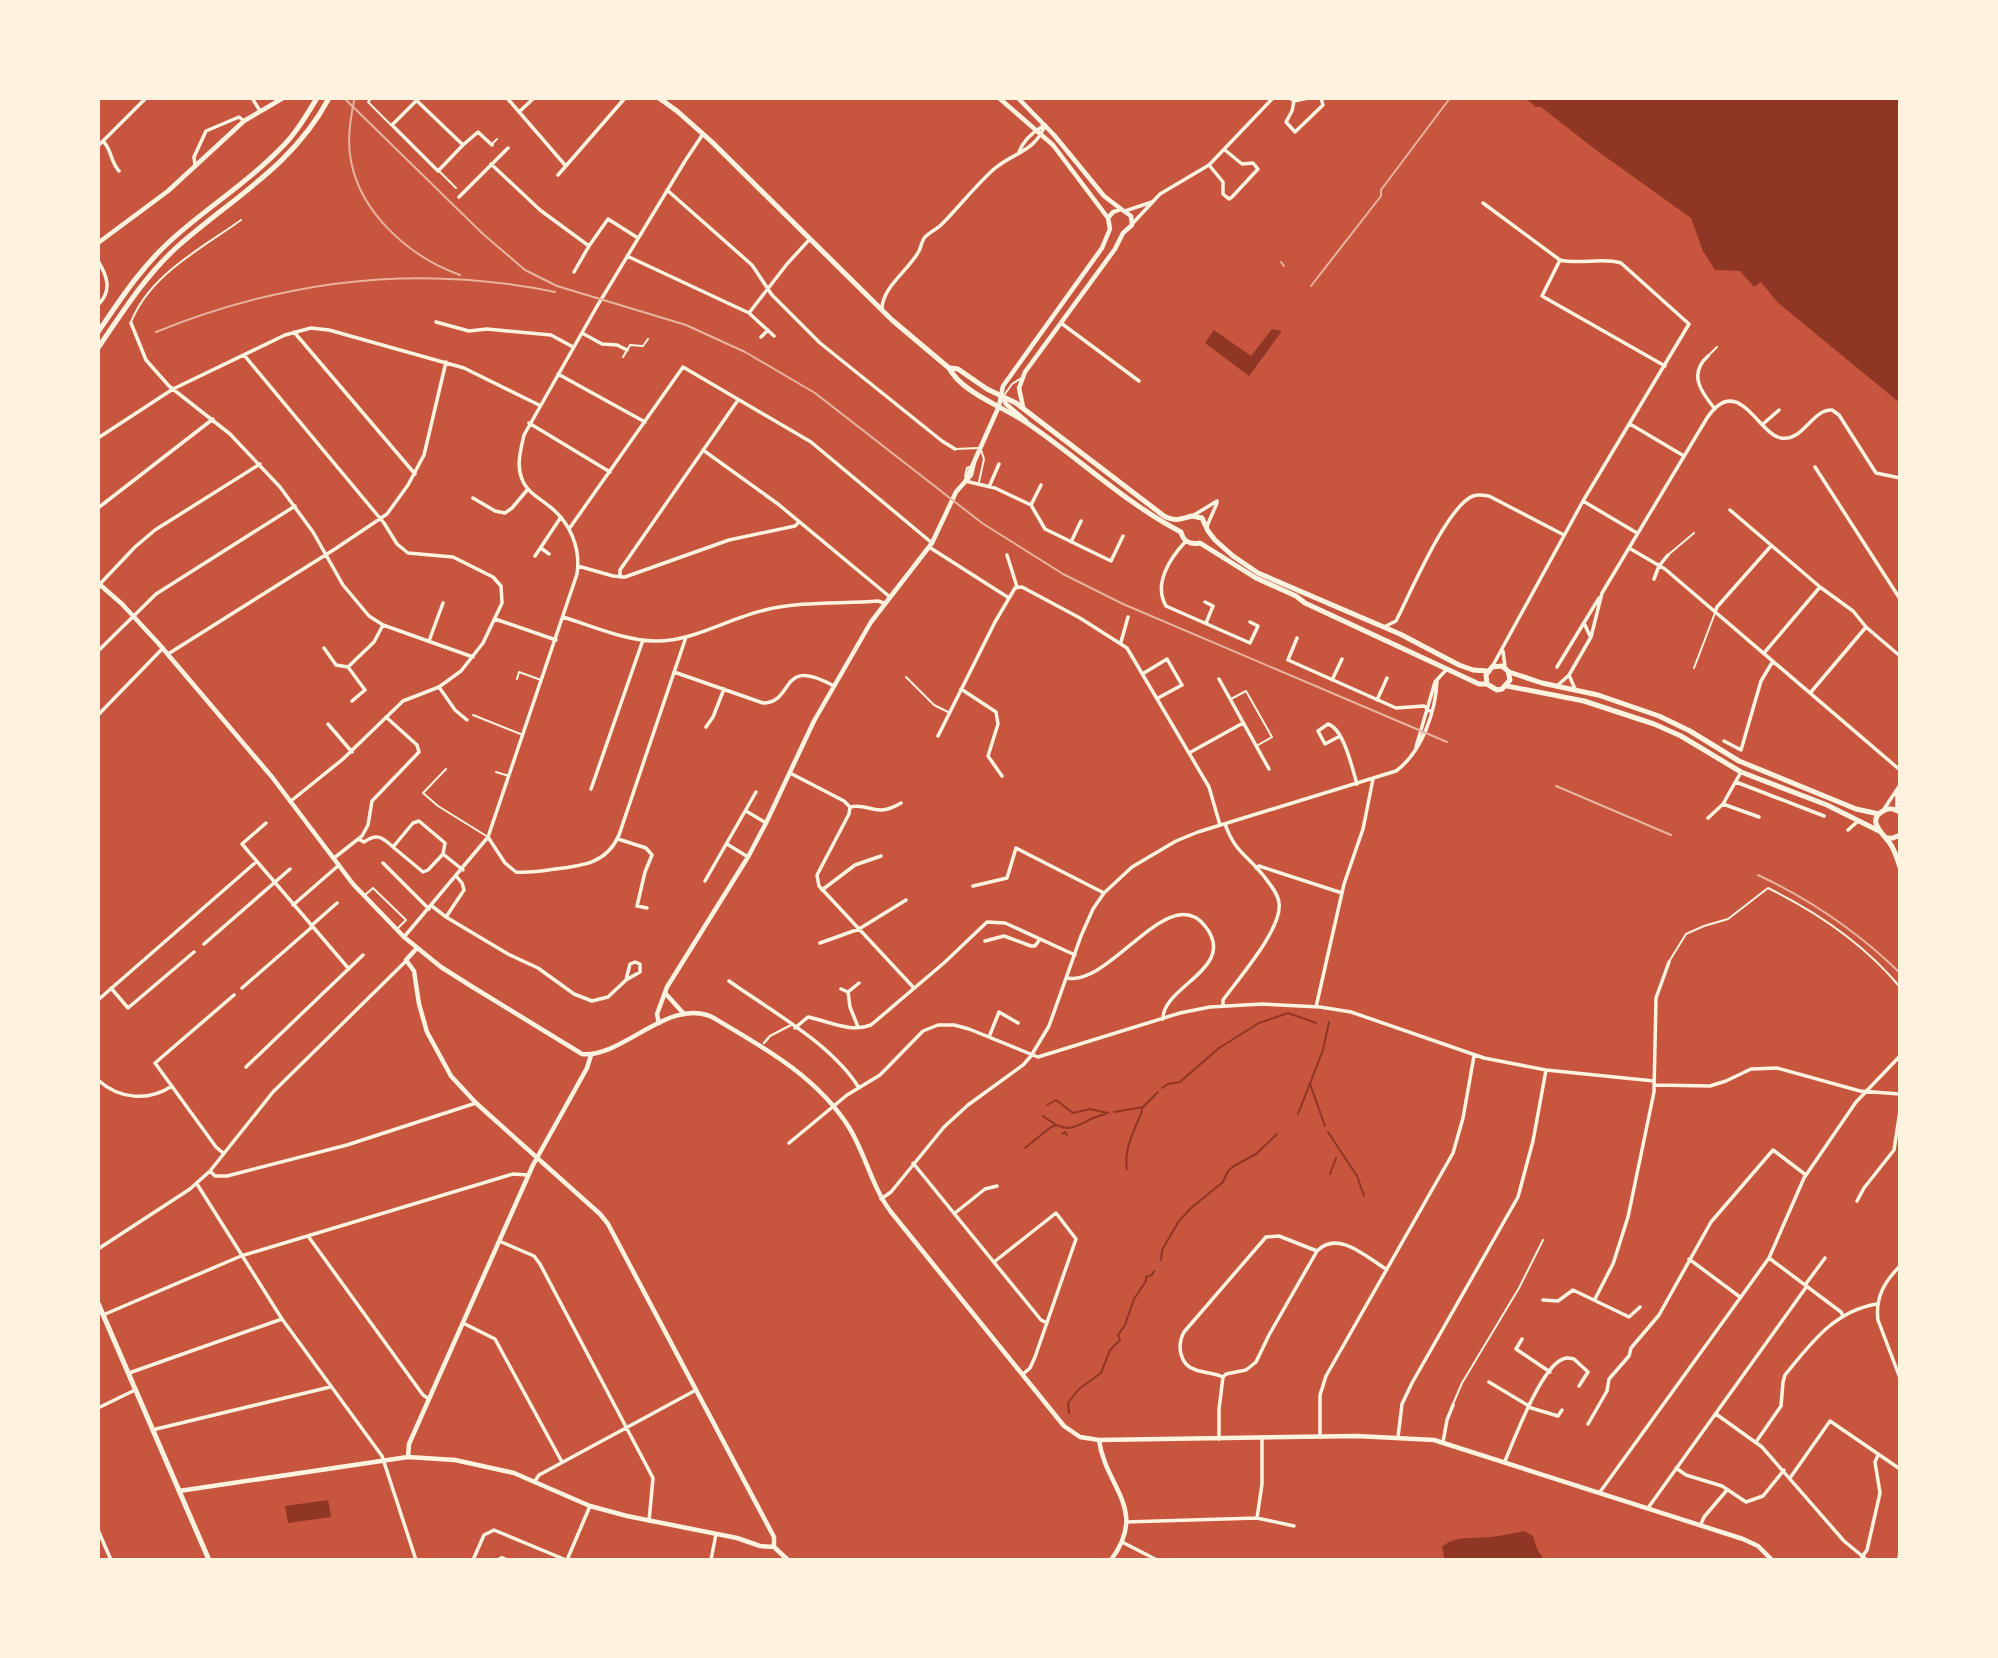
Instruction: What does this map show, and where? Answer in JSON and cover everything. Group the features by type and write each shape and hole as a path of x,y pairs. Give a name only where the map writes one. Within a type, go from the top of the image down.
{"main road":[{"path":"98,331 155,255 264,165 297,130 317,98"},
{"path":"98,348 138,289 162,262 282,162 313,124 329,98"},
{"path":"659,98 677,110 703,134 906,333 949,368 953,376 1026,422 1119,493 1181,532 1185,541 1200,543 1205,539 1208,529"},
{"path":"949,368 958,369 1025,411 1164,516 1183,521 1192,516 1202,518 1208,529 1233,556 1258,573 1400,634 1473,670 1507,670 1542,683 1617,701 1690,730 1738,761 1845,804 1881,812 1899,811"},
{"path":"1181,532 1183,521"},
{"path":"1200,543 1256,578 1296,596 1305,603 1479,684 1487,684 1497,690 1507,686 1584,701 1654,724 1681,736 1741,772 1827,805 1879,831 1886,837 1900,867"},
{"path":"1487,684 1490,669"},
{"path":"1507,670 1510,680 1507,686"},
{"path":"1879,831 1876,823 1881,812"},
{"path":"1886,837 1900,835"},
{"path":"98,1303 209,1560"}],"street":[{"path":"98,146 146,98"},
{"path":"251,98 260,111"},
{"path":"98,243 168,191 244,121 283,98"},
{"path":"507,98 566,166"},
{"path":"519,112 534,98"},
{"path":"558,175 625,98"},
{"path":"659,1023 657,1014 667,987 748,857 814,721 884,604 930,545 956,494 971,475 978,447 999,406 1002,388 1096,256 1110,229 1108,218 1063,157 999,98"},
{"path":"1018,98 1045,125 1104,196 1131,216 1132,225"},
{"path":"1025,411 1019,393 1021,378 1115,249 1122,233 1166,191 1209,166 1273,98"},
{"path":"1308,98 1292,100 1292,111 1286,122 1295,132 1323,105 1321,98"},
{"path":"463,145 416,99 392,125 438,171 478,132 492,145"},
{"path":"195,166 194,157 206,131 239,117 244,121"},
{"path":"1019,152 1035,131 1045,125"},
{"path":"882,310 888,292 918,252 924,237 941,226 994,169 1028,149 1041,135 1045,125"},
{"path":"404,937 488,838 556,640 578,566 577,549 569,528 561,517 527,489 521,477 522,443 529,423 627,256 703,134"},
{"path":"103,141 110,152 111,162 119,171"},
{"path":"459,197 508,148"},
{"path":"1209,166 1223,182 1223,194 1229,199 1258,169 1253,163 1242,163 1225,149"},
{"path":"491,164 540,210 589,246"},
{"path":"667,190 752,265 769,288 820,343 955,449"},
{"path":"1108,218 1113,212 1152,202"},
{"path":"1483,203 1560,260 1571,263 1621,263 1689,324 1583,501 1490,669"},
{"path":"574,272 608,219 638,238"},
{"path":"1110,229 1122,233"},
{"path":"749,313 810,239"},
{"path":"627,256 749,313 774,336"},
{"path":"1560,260 1542,296 1665,366"},
{"path":"98,261 108,282 105,297 98,305"},
{"path":"436,322 469,331 496,329 551,335 573,347"},
{"path":"1060,322 1139,381"},
{"path":"131,323 146,360 173,388 213,419 260,464 295,506 362,609 383,625 473,657"},
{"path":"98,438 173,388 294,331 311,328 329,330 446,362 480,375 539,405"},
{"path":"761,337 768,330"},
{"path":"294,331 415,474"},
{"path":"582,333 602,344 617,345 627,350"},
{"path":"244,355 397,544 408,553 453,557 497,581 503,597 483,643 453,677 439,687 403,701 352,752 291,802"},
{"path":"1708,356 1700,365 1698,383 1714,410"},
{"path":"168,654 380,520 393,508 415,474 429,437 446,362"},
{"path":"569,528 683,367 811,442 930,545 1009,598"},
{"path":"558,374 645,422"},
{"path":"1002,396 1006,404 1023,416 1026,422"},
{"path":"620,578 620,570 738,400"},
{"path":"1557,667 1684,456 1714,410 1726,403 1747,408 1777,437 1787,439 1824,410 1832,410 1839,415 1876,473 1900,478"},
{"path":"1763,425 1779,410"},
{"path":"98,508 213,419"},
{"path":"529,423 610,472"},
{"path":"1630,424 1684,456"},
{"path":"703,450 799,522 890,597"},
{"path":"260,464 155,530 99,585 133,615 168,654 291,802 364,896 404,937 461,981 582,1054 591,1055 684,1014 706,1014 774,1055 802,1076 833,1107 856,1140 881,1199 1069,1430 1080,1437 1099,1440 1398,1437 1443,1441 1751,1542 1772,1560"},
{"path":"989,487 999,464"},
{"path":"1814,468 1900,599"},
{"path":"965,481 989,487 1031,505 1041,525 1111,561 1123,536"},
{"path":"1031,505 1041,485"},
{"path":"473,498 495,511 505,513 527,489"},
{"path":"1384,627 1396,621 1439,535 1469,498 1482,494 1489,496 1564,535"},
{"path":"1192,516 1217,501 1208,529"},
{"path":"1583,501 1637,533"},
{"path":"98,651 156,594 295,506"},
{"path":"1730,510 1820,587 1853,611 1866,628 1900,656"},
{"path":"536,556 561,517"},
{"path":"1072,542 1082,521"},
{"path":"578,566 620,578 730,540 795,526 799,522"},
{"path":"1185,541 1170,562 1160,595 1166,606 1250,643 1258,626 1250,622"},
{"path":"1715,612 1771,546"},
{"path":"541,548 549,554"},
{"path":"1629,548 1665,569 1900,770"},
{"path":"1007,555 1017,587 1054,603 1121,642 1132,654 1209,787 1222,824 1239,852 1256,868 1278,898 1276,922 1223,1000 1223,1005"},
{"path":"1654,579 1659,566 1668,555"},
{"path":"938,736 1017,587"},
{"path":"1764,653 1820,587"},
{"path":"1557,686 1569,675 1591,637 1602,593"},
{"path":"563,617 643,640 657,641 686,637 729,620 781,607 878,601 884,604"},
{"path":"429,641 443,603"},
{"path":"1205,603 1213,606 1206,623"},
{"path":"1121,642 1128,617"},
{"path":"495,619 556,640"},
{"path":"1396,621 1400,634"},
{"path":"1584,622 1591,637"},
{"path":"348,667 371,645 383,625"},
{"path":"1810,693 1866,628"},
{"path":"488,838 510,869 525,873 591,864 608,853 618,839 686,637"},
{"path":"1297,639 1288,660 1396,708 1429,709"},
{"path":"591,789 643,640"},
{"path":"324,648 336,665 348,667 365,690 352,701"},
{"path":"98,715 163,649"},
{"path":"1503,649 1507,670"},
{"path":"1143,673 1167,659 1182,685 1158,698"},
{"path":"1332,680 1342,659"},
{"path":"1724,741 1741,750 1760,681 1773,661"},
{"path":"1437,663 1438,677"},
{"path":"881,1199 891,1192 944,1127 1031,1056 1049,1026 1087,922 1104,893 1132,867 1176,841 1222,824 1396,771 1405,764 1416,747 1429,709 1434,682 1448,668"},
{"path":"674,671 768,703 791,681 802,675 814,676 834,687"},
{"path":"1569,675 1575,689"},
{"path":"1377,700 1387,678"},
{"path":"1219,679 1269,769"},
{"path":"439,687 455,710 467,720"},
{"path":"706,727 724,689"},
{"path":"961,689 996,712 998,724 988,756 1002,776"},
{"path":"334,858 366,831 372,801 419,752 416,745 386,717"},
{"path":"1189,753 1243,723"},
{"path":"328,724 352,752"},
{"path":"1340,736 1325,744 1318,731 1331,724 1340,736 1357,784"},
{"path":"1708,818 1723,804 1741,772"},
{"path":"790,773 845,801 850,807 849,814 817,875 822,890 914,988"},
{"path":"1316,1007 1342,893 1363,829 1373,779"},
{"path":"1736,782 1824,816"},
{"path":"1899,811 1897,792 1900,785"},
{"path":"705,881 756,792"},
{"path":"1881,812 1890,797 1897,792"},
{"path":"850,807 855,805 886,811 901,803"},
{"path":"1723,804 1759,817"},
{"path":"746,811 766,823"},
{"path":"358,839 364,842 375,835 379,836 423,872 443,854 445,843 419,821 413,823 393,847"},
{"path":"1848,830 1858,821"},
{"path":"266,823 242,844 349,969"},
{"path":"618,839 646,848 652,855 637,906 647,908"},
{"path":"727,844 748,857"},
{"path":"973,887 1007,878 1016,848 1104,893"},
{"path":"443,854 463,870"},
{"path":"822,890 855,865 881,856"},
{"path":"98,1000 256,863"},
{"path":"383,863 430,907 508,954 538,968 569,991 585,999 603,999 640,972 640,964 630,964 626,980"},
{"path":"292,905 339,865"},
{"path":"1256,868 1259,866 1342,893"},
{"path":"204,944 290,869"},
{"path":"446,917 464,890 463,883 457,877"},
{"path":"820,943 859,929 906,900"},
{"path":"242,988 337,903"},
{"path":"1067,978 1075,979 1091,972 1120,954 1168,917 1180,914 1193,916 1203,923 1210,934 1210,957 1199,973 1170,1000 1163,1019"},
{"path":"764,1042 769,1036 793,1027 808,1017 845,1027 858,1027 875,1022 987,922 1005,923 1075,955"},
{"path":"985,941 1004,936 1035,946 1040,939"},
{"path":"98,1249 197,1184 273,1092 417,948"},
{"path":"111,988 128,1008 194,953"},
{"path":"246,1066 363,955"},
{"path":"406,960 414,971 420,1011 433,1046 451,1076 476,1104 608,1224 774,1537 774,1547"},
{"path":"1595,1299 1613,1264 1628,1217 1654,1083 1656,998 1669,962"},
{"path":"729,981 837,1059 859,1088"},
{"path":"848,992 859,983"},
{"path":"841,989 848,992"},
{"path":"848,992 850,1007 858,1027"},
{"path":"666,994 684,1014"},
{"path":"223,1153 155,1063 233,995"},
{"path":"789,1143 833,1107 880,1075 915,1038 930,1027 954,1025 1031,1056 1044,1056 1163,1019 1223,1005 1316,1007 1351,1012 1474,1055 1546,1070 1654,1083 1710,1086 1751,1069 1777,1068 1864,1091 1900,1094"},
{"path":"989,1037 999,1012 1017,1023"},
{"path":"408,1457 410,1444 429,1399 528,1175 587,1068 591,1055"},
{"path":"1320,1437 1320,1395 1326,1376 1452,1153 1464,1118 1474,1055"},
{"path":"1600,1492 1769,1258 1806,1175 1864,1091 1900,1056"},
{"path":"1398,1437 1402,1404 1412,1383 1518,1197 1534,1141 1546,1070"},
{"path":"98,1080 113,1091 130,1096 151,1095 172,1086"},
{"path":"210,1171 215,1176 227,1176 347,1144 476,1104"},
{"path":"1857,1201 1894,1150 1900,1111"},
{"path":"1588,1424 1607,1391 1609,1379 1659,1315 1711,1222 1773,1150 1806,1175"},
{"path":"913,1163 1041,1320 1047,1323"},
{"path":"103,1315 241,1256 513,1174 528,1175"},
{"path":"197,1184 282,1319 384,1460 416,1560"},
{"path":"955,1213 985,1189 997,1186"},
{"path":"994,1262 1056,1213 1076,1239 1032,1364 1023,1374"},
{"path":"308,1236 423,1395 429,1399"},
{"path":"1317,1251 1279,1236 1266,1237 1184,1332 1180,1347 1185,1363 1196,1370 1223,1377 1246,1370 1261,1356 1269,1335 1317,1251 1330,1242 1342,1243 1386,1269"},
{"path":"499,1241 537,1259 653,1478 649,1521"},
{"path":"1769,1258 1843,1316"},
{"path":"1648,1508 1825,1258"},
{"path":"1689,1259 1740,1297"},
{"path":"1900,1266 1883,1288 1877,1304 1878,1320 1900,1378"},
{"path":"1543,1300 1558,1301 1573,1290 1629,1317 1640,1307"},
{"path":"1756,1442 1781,1406 1785,1375 1819,1333 1843,1316 1877,1304"},
{"path":"128,1373 282,1319"},
{"path":"463,1323 491,1336 498,1343 562,1462"},
{"path":"1522,1339 1516,1349 1550,1371"},
{"path":"1505,1461 1529,1407 1550,1371 1563,1359 1574,1359 1588,1372 1579,1385"},
{"path":"1219,1439 1223,1377"},
{"path":"1489,1382 1529,1407 1558,1416 1562,1410"},
{"path":"152,1430 330,1387"},
{"path":"535,1481 539,1475 562,1462 696,1390"},
{"path":"98,1408 135,1391"},
{"path":"1443,1441 1453,1405"},
{"path":"1715,1413 1756,1442 1784,1470 1844,1541 1865,1559 1880,1493 1875,1462 1878,1455"},
{"path":"1790,1478 1830,1421 1900,1469"},
{"path":"1257,1518 1262,1484 1262,1437"},
{"path":"1099,1440 1123,1499 1126,1522 1122,1542 1111,1560"},
{"path":"179,1491 408,1457 455,1461 514,1473 590,1506 774,1547 788,1560"},
{"path":"1676,1468 1686,1475 1723,1486 1742,1500 1751,1501 1763,1496 1784,1470"},
{"path":"1701,1524 1727,1490"},
{"path":"473,1560 484,1535 494,1530 566,1560 590,1506"},
{"path":"1126,1522 1257,1518 1294,1526"},
{"path":"98,1530 111,1560"},
{"path":"711,1560 716,1534"},
{"path":"1122,1542 1157,1560"}],"lane":[{"path":"372,98 368,102 392,125"},
{"path":"492,145 497,139"},
{"path":"438,171 456,188"},
{"path":"131,323 142,303 175,265 241,220"},
{"path":"442,324 446,316"},
{"path":"623,357 630,345 643,346 648,339"},
{"path":"1708,356 1717,347"},
{"path":"1002,396 1021,378"},
{"path":"955,449 978,447 984,459 978,485"},
{"path":"1668,555 1694,533"},
{"path":"1694,668 1715,612"},
{"path":"517,679 519,673 542,680"},
{"path":"906,677 934,705 949,712"},
{"path":"1230,699 1246,691 1272,737 1256,746"},
{"path":"473,715 524,735"},
{"path":"446,769 423,793 438,806 488,838"},
{"path":"496,772 510,776"},
{"path":"364,896 373,888 406,920 397,930"},
{"path":"1669,962 1686,934 1728,919 1768,888 1849,938 1900,987"},
{"path":"1453,1405 1462,1383 1515,1294 1543,1240"},
{"path":"496,1560 502,1557 509,1560"}],"shaded area":[{"path":"1525,98 1900,98 1900,403 1777,302 1761,282 1754,287 1740,271 1715,270 1703,251 1691,218"},
{"path":"1272,329 1282,331 1249,376 1205,343 1214,330 1251,356"},
{"path":"328,1500 331,1517 288,1523 285,1506"},
{"path":"1524,1531 1533,1536 1544,1560 1445,1560 1442,1547 1447,1543 1465,1538 1494,1537"}],"waterway":[{"path":"1162,1088 1180,1082 1219,1048 1259,1023 1288,1013 1316,1023"},
{"path":"1298,1114 1323,1050 1329,1022"},
{"path":"1310,1084 1325,1126"},
{"path":"1114,1112 1143,1107 1158,1092"},
{"path":"1047,1105 1056,1100 1073,1113 1090,1109 1108,1113"},
{"path":"1127,1169 1129,1145 1143,1107"},
{"path":"1043,1116 1061,1127 1068,1128 1105,1114"},
{"path":"1025,1148 1057,1125"},
{"path":"1062,1134 1065,1132 1067,1135"},
{"path":"1328,1132 1357,1176 1364,1196"},
{"path":"1161,1260 1162,1250 1179,1221 1223,1182 1228,1171 1256,1154 1277,1134"},
{"path":"1330,1174 1336,1158"},
{"path":"1069,1413 1068,1403 1079,1389 1101,1373 1110,1350 1120,1340 1118,1335 1125,1325 1134,1299 1146,1277 1154,1271"}],"railway":[{"path":"344,98 483,234 525,270 557,286 686,325 745,352 815,393 982,523 1063,574 1123,604 1447,742"},
{"path":"1311,286 1381,196 1381,190 1450,98"},
{"path":"354,101 350,154 365,199 390,231 406,245 423,257 460,275"},
{"path":"1281,262 1284,266"},
{"path":"156,332 253,300 352,282 453,279 555,292"},
{"path":"1556,786 1671,835"},
{"path":"1758,875 1833,918 1868,944 1900,973"}]}
